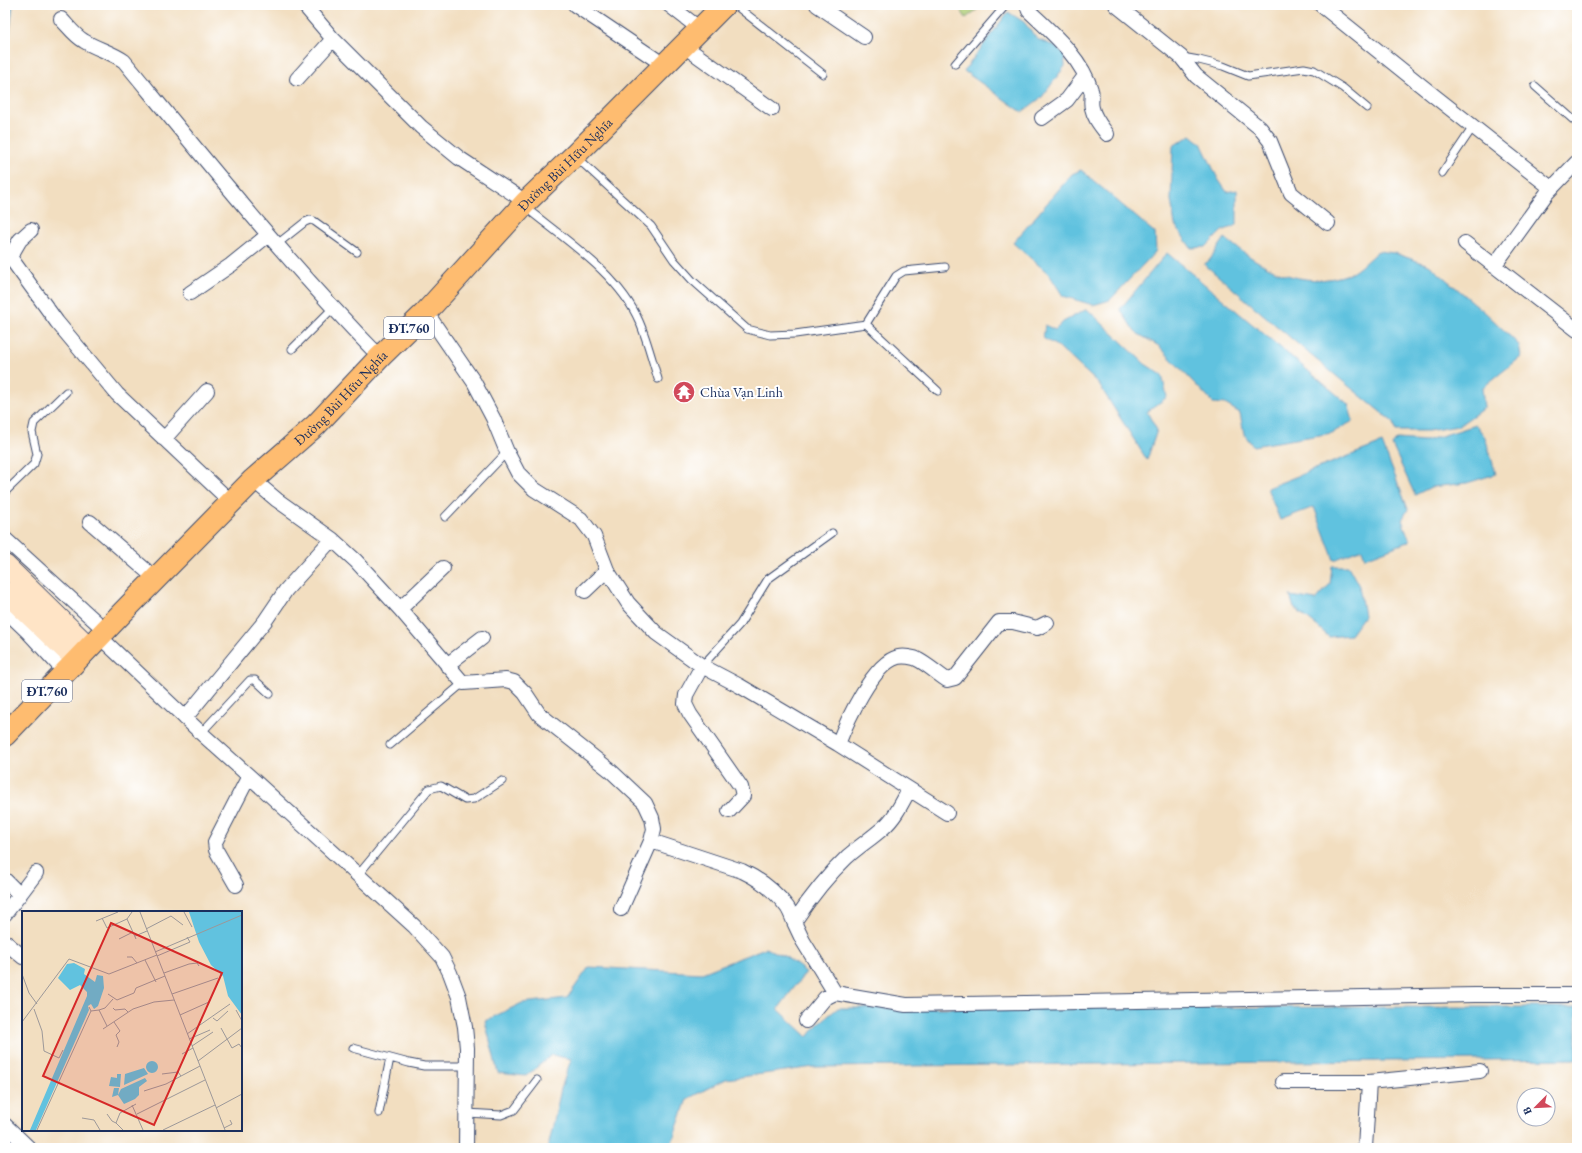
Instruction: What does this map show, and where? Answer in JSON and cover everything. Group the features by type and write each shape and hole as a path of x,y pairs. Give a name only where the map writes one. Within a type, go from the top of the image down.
{"main road":[{"name":"Đường Bùi Hữu Nghĩa","path":"5,735 253,480 316,425 380,357 426,312 524,204 575,155 724,5"},
{"path":"5,565 47,605 87,649"},
{"path":"5,592 50,634 87,649"}],"street":[{"path":"304,5 333,39 421,127 440,144 524,204"},
{"path":"575,5 664,65"},
{"path":"669,5 700,29"},
{"path":"818,5 864,37"},
{"path":"1027,5 1029,11 1066,47 1082,69 1092,90 1092,108 1096,120 1107,134"},
{"path":"1116,5 1182,57 1196,76 1260,128 1270,141 1291,193 1328,223"},
{"path":"1322,5 1473,127 1552,188"},
{"path":"61,19 82,40 93,47 114,54 124,61 272,240 332,309 380,357"},
{"path":"297,79 333,39"},
{"path":"684,46 772,108"},
{"path":"1042,118 1067,100 1085,76"},
{"path":"1494,266 1552,188 1577,162"},
{"path":"31,230 20,240 8,255 57,322 117,394 231,502"},
{"path":"190,293 231,265 272,240"},
{"path":"1465,243 1577,330"},
{"path":"426,312 474,382 493,418 507,452 518,473 534,489 581,519 594,536 606,570 628,603 656,633 702,666 740,686 838,744 947,813"},
{"path":"164,439 207,391"},
{"path":"253,480 276,500 332,539 356,561 400,609 463,683 506,680 514,682 526,693 539,714 611,771 646,803 652,818 654,829 651,841 621,909"},
{"path":"90,522 156,579"},
{"path":"5,539 87,649 185,718 414,926 442,957 459,997 465,1027 467,1066 466,1148"},
{"path":"185,718 243,649 265,621 286,590 332,539"},
{"path":"400,609 443,568"},
{"path":"585,591 606,570"},
{"path":"5,610 28,632 87,649"},
{"path":"838,744 850,716 871,680 886,664 898,656 915,658 947,680 955,678 999,622 1013,622 1037,628 1047,623"},
{"path":"447,665 482,638"},
{"path":"702,666 686,695 685,704 690,714 740,787 743,796 729,811"},
{"path":"236,885 216,850 216,842 249,776"},
{"path":"794,922 812,895 832,873 848,857 884,827 899,809 909,790"},
{"path":"651,841 742,871 756,878 787,907 803,941 834,993"},
{"path":"5,914 36,873"},
{"path":"5,880 20,895"},
{"path":"5,942 22,956"},
{"path":"806,1021 825,998 834,993 906,1005 1467,995 1577,995"},
{"path":"1283,1082 1369,1089 1480,1071"},
{"path":"1365,1148 1369,1089"},
{"path":"5,1125 29,1148"}],"lane":[{"path":"735,5 823,74"},
{"path":"955,64 1006,5"},
{"path":"1182,57 1217,65 1248,76 1304,68 1314,70 1343,88 1367,108"},
{"path":"1535,86 1577,123"},
{"path":"1442,173 1473,127"},
{"path":"575,155 651,226 674,260 692,280 747,329 770,335 795,334 866,324 896,276 904,271 945,267"},
{"path":"524,204 605,272 627,300 639,320 658,379"},
{"path":"272,240 310,220 314,221 357,252"},
{"path":"292,349 332,309"},
{"path":"866,324 938,391"},
{"path":"5,492 34,464 37,454 32,432 34,423 66,392"},
{"path":"445,517 507,452"},
{"path":"702,666 740,624 768,579 832,533"},
{"path":"201,733 250,680 255,680 270,694"},
{"path":"390,745 463,683"},
{"path":"358,875 430,789 440,786 465,800 474,799 502,781"},
{"path":"353,1048 424,1066 467,1066"},
{"path":"379,1113 390,1058"},
{"path":"467,1113 501,1115 514,1110 537,1080"}],"green space":[{"path":"957,5 983,5 966,18"}],"water":[{"path":"5,5 13,5 5,73"},
{"path":"1008,12 1024,22 1037,39 1052,45 1064,53 1065,66 1042,97 1022,112 964,71"},
{"path":"1191,135 1201,143 1218,179 1227,192 1237,190 1237,225 1222,231 1206,247 1191,248 1175,225 1171,200 1173,146"},
{"path":"1081,170 1155,233 1156,251 1110,300 1093,305 1063,296 1049,274 1013,243 1072,174"},
{"path":"1225,238 1253,259 1283,274 1299,278 1315,280 1332,279 1349,274 1360,267 1378,251 1394,253 1429,265 1486,313 1519,345 1521,357 1482,388 1484,408 1458,426 1428,431 1396,431 1394,423 1313,357 1204,264 1209,261"},
{"path":"1167,253 1348,404 1353,421 1332,433 1253,446 1244,434 1240,413 1225,404 1213,403 1159,346 1135,332 1120,309"},
{"path":"1087,309 1145,364 1162,375 1167,397 1147,412 1157,430 1147,460 1098,383 1060,348 1043,338 1045,325 1055,330 1063,322"},
{"path":"1476,425 1485,437 1496,474 1467,483 1431,487 1415,495 1392,445 1397,439 1425,441"},
{"path":"1382,443 1408,509 1402,520 1410,541 1365,558 1362,549 1334,560 1314,507 1280,520 1267,488"},
{"path":"1332,566 1348,566 1359,586 1364,616 1350,635 1329,637 1294,608 1290,596 1316,600 1330,584"},
{"path":"765,948 786,957 806,972 778,1009 808,1037 818,1024 838,1008 1577,1007 1577,1059 814,1067 726,1079 687,1099 670,1148 548,1148 561,1089 571,1059 552,1055 526,1076 498,1073 485,1021 522,1003 567,998 589,967 702,973"}],"place":[{"name":"Chùa Vạn Linh","path":"684,392"}]}
